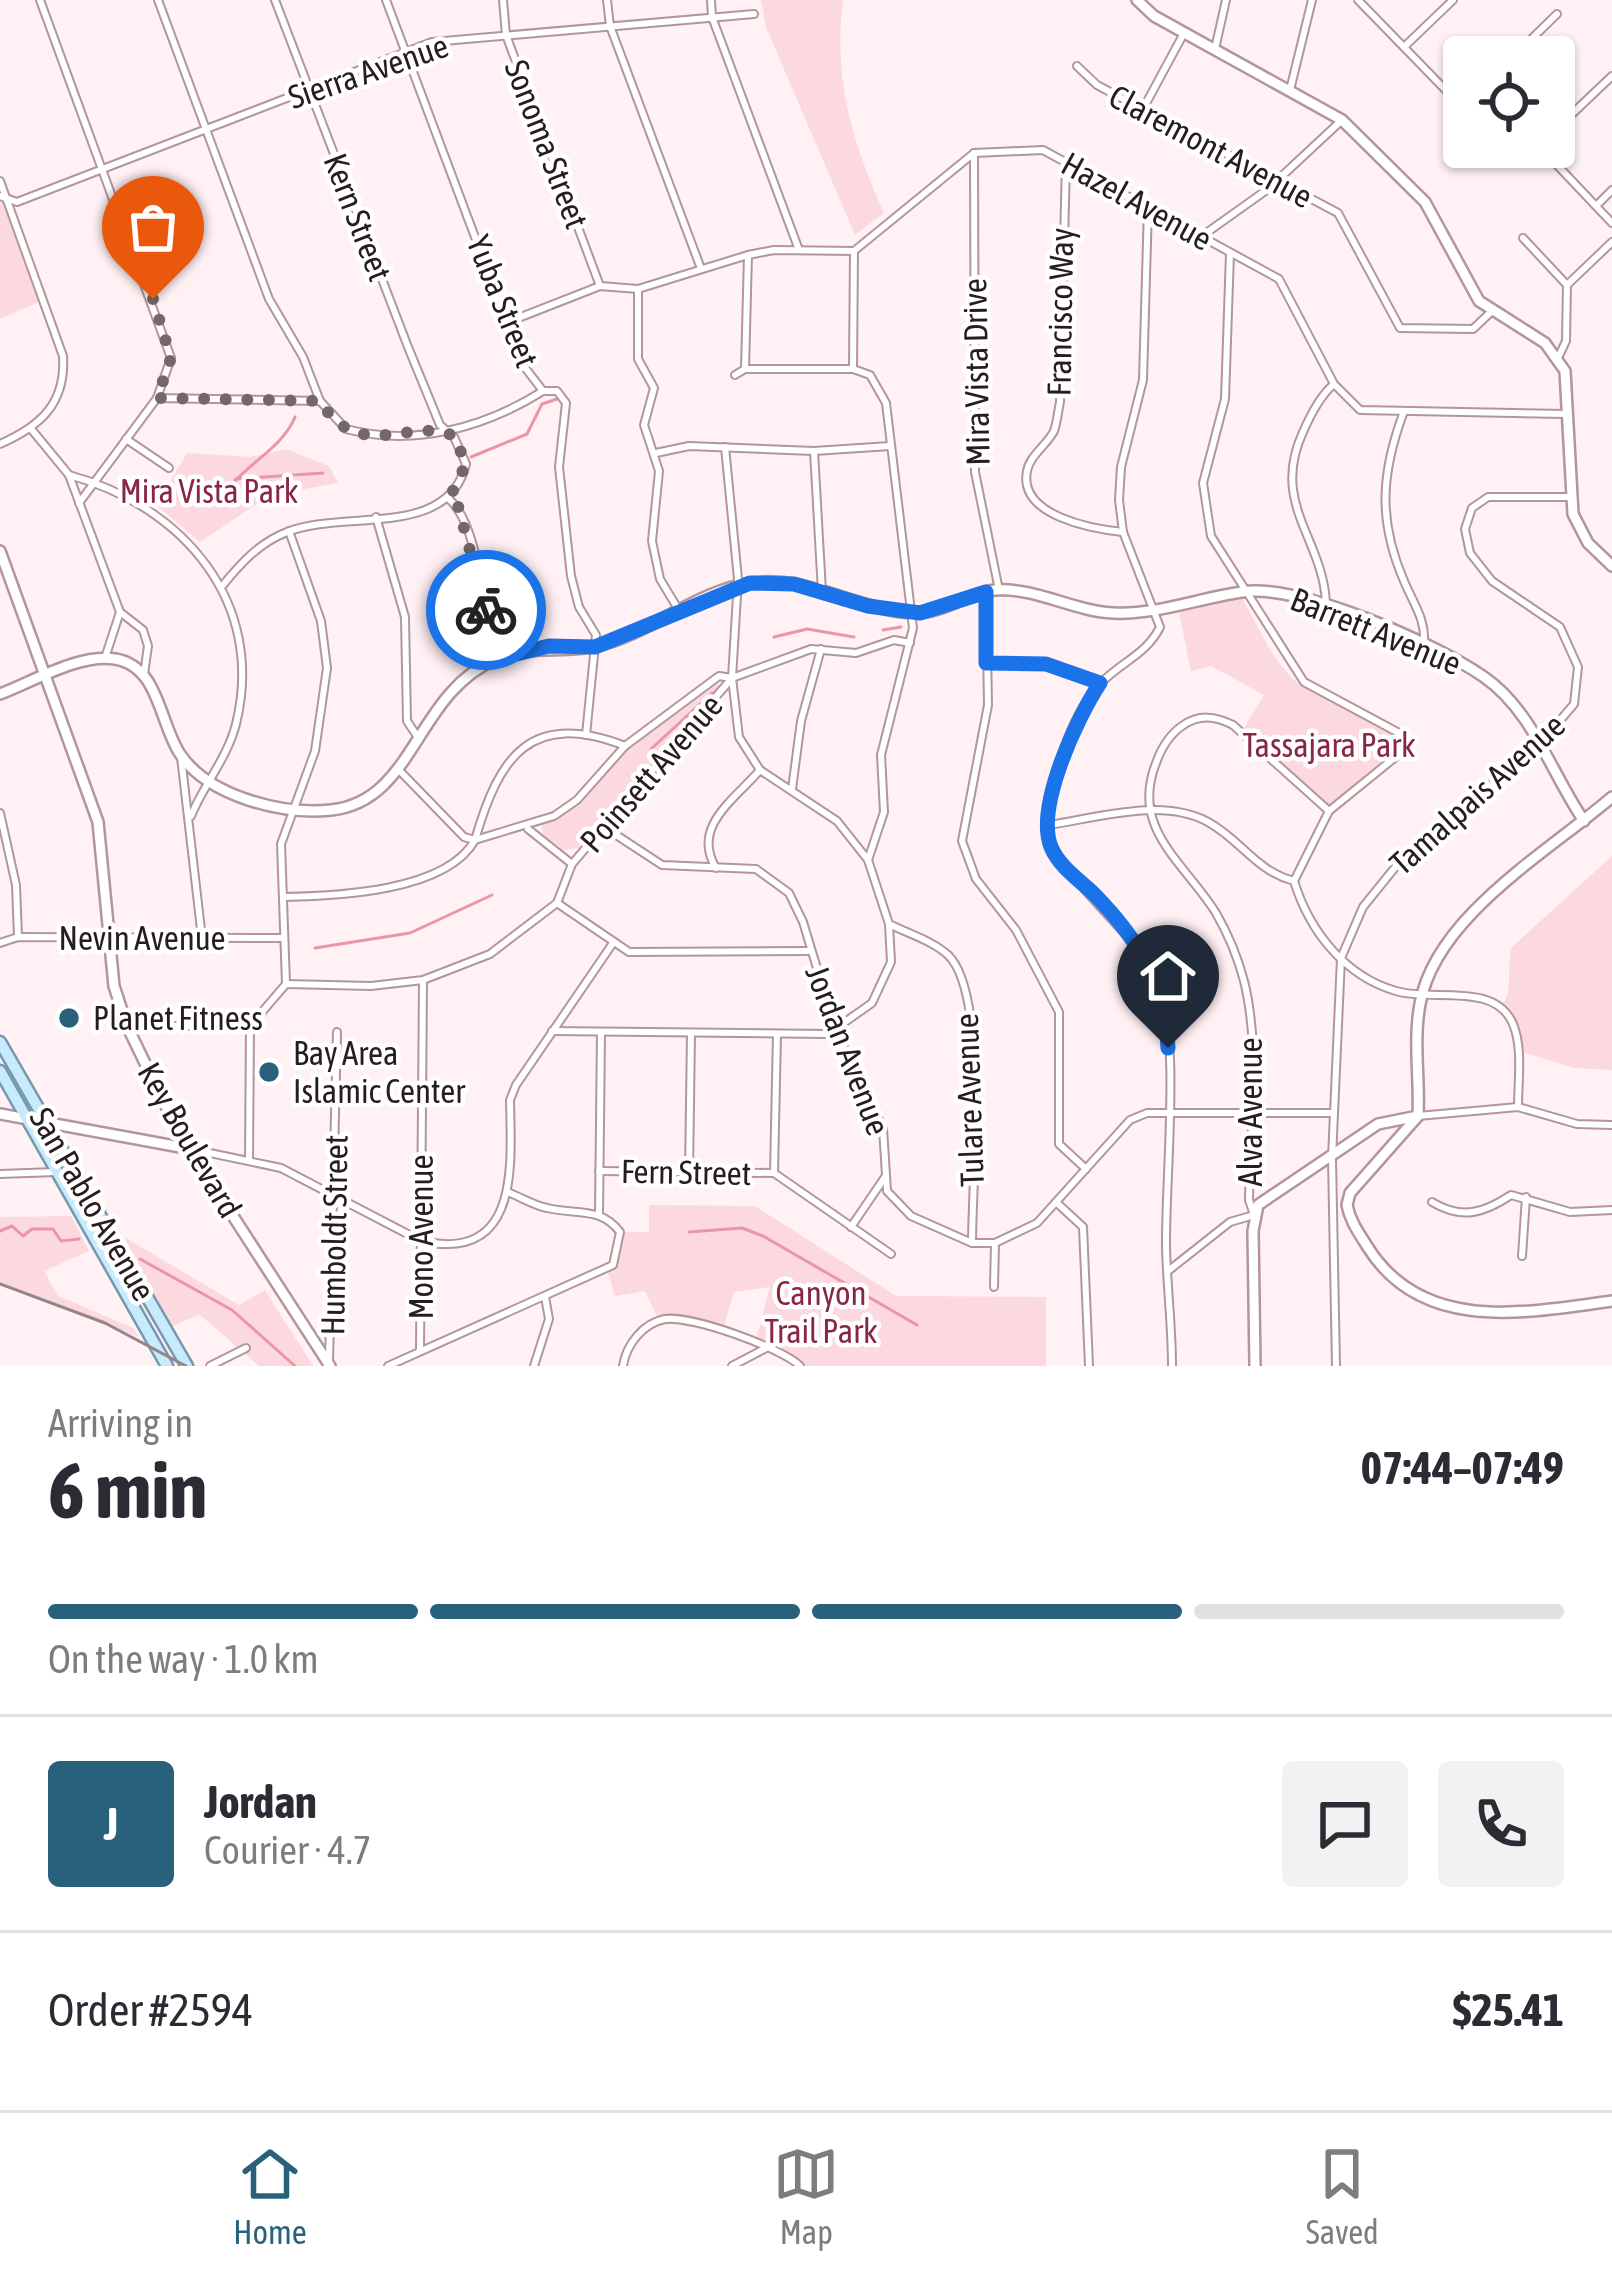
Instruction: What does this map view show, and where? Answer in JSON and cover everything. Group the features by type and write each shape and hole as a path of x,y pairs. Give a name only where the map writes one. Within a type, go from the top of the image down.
{"main road":[{"name":"San Pablo Avenue","path":"0,1042 187,1366"},
{"name":"San Pablo Avenue","path":"2,1074 167,1366"},
{"path":"0,1097 2,1074"}],"street":[{"path":"40,0 170,342 170,371 157,398 80,503"},
{"path":"158,0 269,299 304,357 331,419 364,434 446,432 491,418 543,391"},
{"name":"Kern Street","path":"275,0 446,432 454,436 466,464 449,499"},
{"name":"Yuba Street","path":"386,0 524,365 543,391 557,391 566,404 559,467 562,509 576,596 596,635 586,735"},
{"name":"Sonoma Street","path":"503,0 506,35 601,286"},
{"path":"607,0 610,26 700,266"},
{"path":"711,0 712,17 799,250"},
{"path":"1215,49 1226,0"},
{"path":"1290,90 1312,0"},
{"path":"1358,0 1443,86"},
{"path":"1404,47 1453,0"},
{"path":"1139,1 1184,33 1342,120 1425,202 1479,301 1534,332 1565,371 1571,497 1579,529 1612,566"},
{"name":"Sierra Avenue","path":"4,199 104,169 408,56 432,42 754,14"},
{"path":"1534,36 1557,14"},
{"path":"1143,109 1184,33"},
{"name":"Claremont Avenue","path":"1077,66 1097,86 1338,213 1400,328 1474,329 1492,311"},
{"path":"1575,111 1612,76"},
{"path":"1202,236 1277,181 1342,120"},
{"name":"Hazel Avenue","path":"974,153 1043,150 1279,279 1334,384"},
{"path":"508,322 601,286 638,290 700,266 748,255 854,250 974,153"},
{"name":"Mira Vista Drive","path":"974,153 975,472 999,590"},
{"name":"Francisco Way","path":"1066,162 1060,402 1054,430 1027,471 1028,483 1049,511 1098,530 1123,532"},
{"path":"1560,168 1612,223"},
{"path":"0,181 63,356 64,384 32,430 0,444"},
{"path":"1596,206 1612,190"},
{"path":"1148,207 1143,380 1121,467 1123,532 1160,627 1152,643 1100,683 1065,750 1048,825 1056,858 1133,940 1159,983 1167,1015 1172,1366"},
{"path":"1522,238 1568,286"},
{"path":"1557,360 1566,341 1568,286 1612,242"},
{"path":"853,369 854,250"},
{"path":"1231,253 1225,399 1202,501 1211,536 1304,682 1399,733 1399,755 1328,812 1294,881 1303,911 1341,958 1386,988 1422,996 1481,998 1504,1010 1518,1042 1518,1107"},
{"path":"746,369 748,255"},
{"path":"638,290 638,359 653,388 644,425 646,443 656,453 654,560 680,612"},
{"path":"735,374 746,369 853,369 880,386 910,643 881,755 884,812 868,860"},
{"path":"1326,603 1319,566 1291,496 1298,442 1334,384 1360,410 1568,414"},
{"path":"157,398 320,401"},
{"path":"1403,414 1390,451 1383,514 1388,544 1424,622 1424,647"},
{"path":"0,694 105,658 118,659 144,674 148,646 143,630 120,612 69,476 32,430"},
{"path":"126,440 169,468"},
{"path":"656,453 725,447 814,452 890,446"},
{"path":"552,1031 836,1031 872,1003 891,962 890,923 868,860 837,821 760,770 739,737 731,678 739,586 725,447"},
{"path":"814,452 822,592"},
{"path":"69,476 98,483 176,529 202,553 223,585 242,651 242,690 235,726 190,816"},
{"name":"Tamalpais Avenue","path":"1336,1366 1332,1158 1341,958 1363,908 1390,871 1540,744 1574,704 1578,667 1560,627 1492,581 1476,564 1465,530 1472,508 1488,497 1571,497"},
{"path":"223,585 267,541 289,531 343,518 434,509 449,499 458,506 475,559 496,659"},
{"path":"376,517 405,617 407,722 416,736"},
{"path":"249,1159 250,1026 286,984 281,844 315,751 327,668 321,621 289,531"},
{"name":"Key Boulevard","path":"0,551 98,822 114,986 127,1025 154,1089 329,1365"},
{"name":"Barrett Avenue","path":"144,674 181,757 212,780 254,801 291,810 348,807 378,792 399,770 447,693 496,659 549,646 595,647 739,586 779,583 910,612 937,610 999,590 1082,610 1156,610 1244,591 1273,590 1326,603 1424,647 1498,688 1540,744 1584,821"},
{"path":"986,592 982,746 962,841 966,861 1016,930 1059,1012 1059,1144 1086,1169"},
{"path":"105,658 120,612"},
{"name":"Poinsett Avenue","path":"557,903 572,864 731,678 820,649 856,653 894,640 910,643"},
{"path":"792,789 801,721 820,649"},
{"path":"986,663 1046,664 1100,683"},
{"path":"399,770 464,837 475,840 527,828 577,800 625,746 719,676 731,678"},
{"path":"1147,811 1149,780 1160,753 1173,734 1203,717 1233,725 1328,812"},
{"path":"283,897 334,896 408,882 466,854 500,769 514,751 535,739 586,735 625,746"},
{"path":"181,757 202,938"},
{"path":"716,868 705,840 710,826 760,770"},
{"path":"1612,797 1460,924 1441,948 1422,996 1418,1116 1348,1198 1349,1217 1388,1276 1421,1299 1472,1311 1552,1311 1612,1301"},
{"path":"1048,825 1147,811 1178,812 1209,823 1261,868 1294,881"},
{"name":"Alva Avenue","path":"1147,811 1157,836 1215,912 1243,977 1250,1009 1254,1215"},
{"path":"0,813 16,885 18,937"},
{"name":"Jordan Avenue","path":"604,827 662,866 769,874 789,893 836,1031 883,1128 885,1178 895,1203 911,1216 972,1243 995,1243 1037,1223 1130,1120 1167,1112 1333,1113"},
{"path":"527,828 572,864"},
{"path":"286,984 371,986 423,980 490,954 557,903 629,952 809,951"},
{"name":"Tulare Avenue","path":"890,923 949,956 969,1004 975,1040 972,1243"},
{"name":"Nevin Avenue","path":"0,943 18,937 284,938"},
{"path":"0,1114 249,1159 281,1168 421,1241 445,1245 467,1240 489,1227 510,1193 511,1100 613,943"},
{"name":"Mono Avenue","path":"420,1350 423,980"},
{"path":"127,1025 250,1026"},
{"name":"Humboldt Street","path":"329,1365 337,1032"},
{"path":"599,1214 601,1032"},
{"path":"689,1172 691,1034"},
{"path":"774,1173 777,1034"},
{"path":"1255,1366 1254,1215 1265,1199 1390,1118 1518,1107 1577,1124 1612,1125"},
{"name":"Fern Street","path":"599,1171 774,1173 891,1254"},
{"path":"0,1174 56,1172"},
{"path":"851,1227 885,1178"},
{"path":"388,1366 613,1265 620,1232 599,1214 546,1208 510,1193"},
{"path":"1432,1202 1466,1214 1487,1211 1511,1195 1570,1212 1612,1210"},
{"path":"1522,1256 1526,1197"},
{"path":"1057,1203 1083,1227 1089,1366"},
{"path":"1168,1270 1230,1222 1254,1215"},
{"path":"994,1287 995,1243"},
{"path":"534,1366 549,1319 545,1297"},
{"path":"623,1366 631,1343 646,1327 667,1318 768,1347 800,1366"},
{"path":"732,1366 768,1347"},
{"path":"210,1366 246,1348"}],"green space":[{"path":"761,0 843,0 841,57 848,110 884,213 855,235 766,27"},
{"path":"0,196 39,302 0,319"},
{"name":"Mira Vista Park","path":"286,449 329,466 338,483 270,495 200,542 156,505 187,453 251,457"},
{"name":"Tassajara Park","path":"1242,598 1292,678 1397,733 1399,748 1392,758 1327,806 1244,728 1264,695 1211,666 1191,671 1179,612"},
{"path":"717,684 723,687 579,848 564,850 543,834 542,825 580,802 629,748"},
{"path":"1612,856 1612,1070 1574,1068 1522,1052 1513,1012 1504,1003 1512,947"},
{"name":"Canyon Trail Park","path":"649,1205 755,1206 896,1296 1046,1297 1046,1366 800,1366 755,1343 770,1287 734,1292 722,1332 660,1322 645,1291 615,1296 607,1269 620,1232 649,1232"},
{"path":"71,1216 89,1251 44,1271 58,1296 133,1328 139,1337 0,1284 0,1217"},
{"path":"124,1237 239,1305 265,1290 313,1366 259,1366 199,1314 172,1327"}],"waterway":[{"path":"471,457 527,434 542,404 557,399"},
{"path":"227,490 282,437 295,417"},
{"path":"235,479 323,473"},
{"path":"883,630 901,627"},
{"path":"774,637 807,629 854,637"},
{"path":"651,749 712,693"},
{"path":"315,948 410,933 492,895"},
{"path":"0,1231 12,1226 23,1236 32,1229 53,1229 61,1241 79,1239"},
{"path":"689,1232 742,1228 763,1236 917,1325"},
{"path":"140,1259 232,1310 295,1366"}],"railway":[{"path":"0,1284 105,1323 186,1366"}],"way so far":[{"path":"153,299 170,342 171,358 157,398 320,401 331,419 364,434 446,432 454,436 466,464 463,479 449,499 458,506 486,610"}],"place":[{"name":"Planet Fitness","path":"69,1018"},
{"name":"Bay Area Islamic Center","path":"269,1072"}],"route":[{"path":"486,610 496,659 549,646 595,647 750,583 794,584 868,606 920,613 986,592 986,663 1046,664 1100,683 1079,715 1065,750 1048,842 1056,858 1095,896 1148,961 1167,1015 1168,1048"}]}
